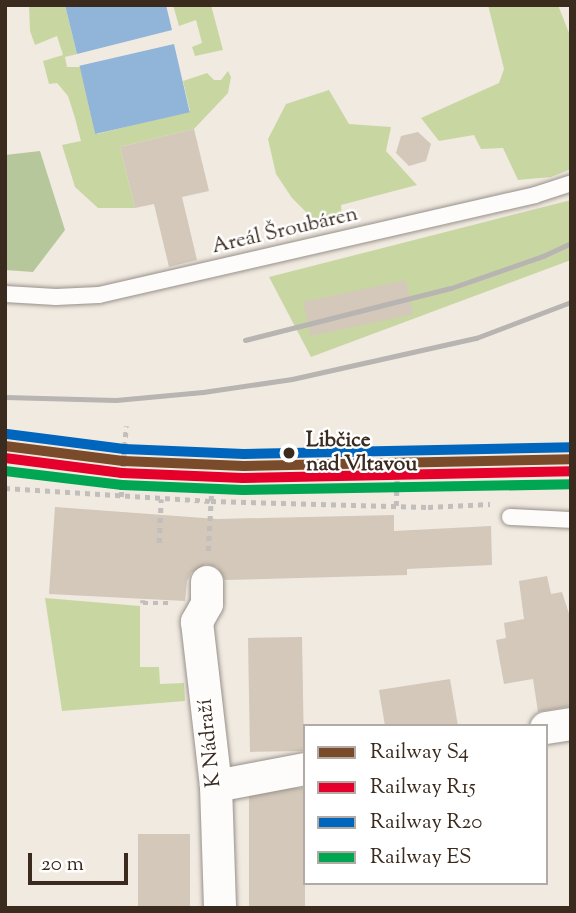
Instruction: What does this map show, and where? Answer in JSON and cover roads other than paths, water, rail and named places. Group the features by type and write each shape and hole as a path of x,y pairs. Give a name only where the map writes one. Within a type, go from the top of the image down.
{"street":[{"name":"K Nádraží","path":"207,582 207,604 197,621 216,786 220,908"},
{"path":"548,728 571,724"},
{"path":"216,786 303,769"}],"lane":[{"name":"Areál Šroubáren","path":"5,294 56,297 99,295 535,195 571,183"},
{"path":"506,510 571,520"}],"water":[{"path":"65,5 166,5 172,30 77,54"},
{"path":"174,44 190,112 95,134 79,66"}],"railway":[{"path":"245,340 451,288 543,256 571,243"},
{"path":"5,397 116,400 203,392 292,379 476,338 571,302"}],"rail line":[{"name":"R20","path":"7,434 124,449 244,454 571,447"},
{"name":"S4","path":"5,446 123,461 244,466 571,459"},
{"name":"R15","path":"5,458 122,473 243,478 571,471"},
{"name":"ES","path":"5,471 122,485 243,490 571,484"}],"place":[{"name":"Libčice nad Vltavou","path":"289,453"}]}
